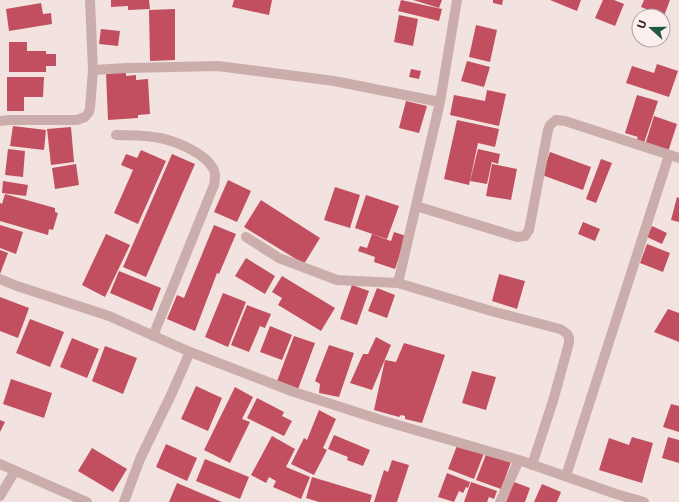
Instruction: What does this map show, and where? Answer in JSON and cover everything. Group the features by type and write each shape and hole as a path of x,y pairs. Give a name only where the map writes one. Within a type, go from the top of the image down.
{"street":[{"path":"0,121 77,120 85,117 89,112 93,70 90,0"},
{"path":"398,283 440,102 457,0"},
{"path":"93,70 218,66 334,81 440,102"},
{"path":"416,206 517,237 525,236 529,230 548,130 550,125 556,120 565,121 674,157 566,476"},
{"path":"116,135 154,137 175,142 194,151 208,162 214,171 216,178 153,336"},
{"path":"246,237 279,258 337,280 398,283 491,311 560,329 568,334 569,338 567,350 553,401 532,465"},
{"path":"0,279 109,316 190,352 294,392 346,410 519,460 616,494 644,502"},
{"path":"124,502 140,459 190,352"},
{"path":"500,502 519,460"},
{"path":"0,464 87,502"},
{"path":"0,496 15,471"}],"building":[{"path":"111,0 149,0 150,9 128,10 128,6 111,7"},
{"path":"234,0 272,0 269,15 232,7"},
{"path":"401,0 442,9 439,21 398,11"},
{"path":"413,0 442,0 439,8"},
{"path":"493,0 503,0 502,5 493,3"},
{"path":"550,0 581,0 577,11"},
{"path":"603,0 614,0 624,4 615,26 595,18"},
{"path":"644,0 670,0 667,8 641,7"},
{"path":"41,3 43,14 51,13 52,24 9,31 6,9"},
{"path":"175,9 175,60 150,61 149,10"},
{"path":"399,15 418,19 413,46 394,42"},
{"path":"476,25 497,30 490,62 469,57"},
{"path":"101,29 120,31 118,46 99,44"},
{"path":"9,42 27,42 27,51 46,51 46,54 56,54 56,66 46,66 46,72 9,72"},
{"path":"467,61 490,67 484,87 461,81"},
{"path":"657,64 678,71 669,97 626,83 632,66 654,73"},
{"path":"411,69 421,71 419,79 409,77"},
{"path":"126,71 126,76 136,75 136,80 148,79 150,114 138,115 138,118 108,120 106,73"},
{"path":"7,77 44,77 43,97 24,97 24,111 7,111"},
{"path":"487,90 506,94 499,126 450,115 454,95 485,101"},
{"path":"637,95 658,101 644,143 636,141 638,137 625,133"},
{"path":"406,101 427,106 419,133 399,128"},
{"path":"654,116 677,124 668,152 645,145"},
{"path":"457,120 499,129 495,147 478,143 469,185 444,179"},
{"path":"13,126 46,130 44,150 10,146"},
{"path":"71,127 74,162 51,165 47,129"},
{"path":"8,149 25,151 23,177 5,175"},
{"path":"478,149 500,154 498,164 492,161 487,184 470,181"},
{"path":"141,150 166,161 138,224 114,213 133,170 121,165 126,154 137,158"},
{"path":"550,152 591,167 583,190 542,175"},
{"path":"172,154 195,164 146,277 123,267"},
{"path":"601,159 612,163 596,203 586,199"},
{"path":"76,164 79,185 55,189 52,168"},
{"path":"492,164 517,169 511,200 486,196"},
{"path":"228,180 251,191 237,222 214,212"},
{"path":"3,181 28,185 26,196 2,193"},
{"path":"335,187 360,195 350,228 324,220"},
{"path":"5,194 55,208 55,212 58,213 53,230 49,229 48,235 0,221 0,203 2,204"},
{"path":"366,195 399,206 387,239 355,228"},
{"path":"677,197 679,198 679,222 671,220"},
{"path":"261,200 320,238 304,264 244,227"},
{"path":"583,222 600,229 595,241 578,234"},
{"path":"0,225 23,232 16,254 0,248"},
{"path":"214,225 236,234 219,274 217,273 195,331 167,319 177,295 184,298"},
{"path":"652,226 667,233 662,244 647,237"},
{"path":"394,232 406,236 395,269 374,262 375,257 358,251 360,246 367,248 372,234 391,241"},
{"path":"106,234 130,245 105,297 82,285"},
{"path":"647,244 670,253 663,272 640,263"},
{"path":"0,250 8,253 0,274"},
{"path":"246,258 275,276 265,294 235,276"},
{"path":"119,271 161,288 152,311 110,293"},
{"path":"499,274 525,281 517,309 492,301"},
{"path":"282,276 335,308 321,331 278,305 282,298 272,292"},
{"path":"352,285 369,291 357,325 340,319"},
{"path":"377,288 395,295 387,318 368,311"},
{"path":"223,293 246,302 228,347 205,337"},
{"path":"0,297 29,308 18,338 0,331"},
{"path":"247,305 271,314 265,328 260,326 249,352 231,345"},
{"path":"668,309 679,313 679,342 654,332"},
{"path":"30,319 64,332 50,367 16,353"},
{"path":"270,326 292,335 282,360 260,352"},
{"path":"294,336 315,343 297,392 276,384"},
{"path":"376,337 391,345 372,390 350,383 363,354 368,354"},
{"path":"72,338 99,349 87,378 60,367"},
{"path":"404,343 445,355 422,423 405,419 405,416 401,415 399,417 374,410 385,360 396,362"},
{"path":"329,345 354,353 339,397 319,393 320,384 315,381"},
{"path":"105,346 137,358 123,394 92,381"},
{"path":"472,371 496,377 486,410 462,403"},
{"path":"11,379 52,393 44,418 3,404"},
{"path":"196,386 222,398 208,431 181,419"},
{"path":"235,387 253,397 242,419 250,422 230,463 204,450"},
{"path":"257,398 284,412 282,416 292,421 284,436 247,418"},
{"path":"671,404 679,406 679,432 663,427"},
{"path":"319,410 336,419 323,448 327,450 314,475 291,464 304,438 307,440"},
{"path":"0,420 5,422 0,432"},
{"path":"334,435 370,450 363,466 347,460 348,457 328,449"},
{"path":"272,436 295,449 286,467 310,477 301,499 273,487 276,481 269,477 266,483 251,475"},
{"path":"632,437 653,443 642,483 599,470 609,438 629,445"},
{"path":"668,437 679,440 679,463 662,458"},
{"path":"458,443 484,453 474,479 448,469"},
{"path":"166,444 197,458 187,481 156,467"},
{"path":"92,448 127,469 113,492 78,471"},
{"path":"487,452 511,462 501,489 476,480"},
{"path":"205,459 249,477 240,499 196,481"},
{"path":"392,460 409,465 397,502 374,502 384,470 388,472"},
{"path":"447,473 470,482 468,488 466,487 463,493 459,491 454,502 438,497"},
{"path":"312,477 372,495 370,502 319,502 306,498"},
{"path":"471,482 497,491 494,499 489,497 487,502 464,502"},
{"path":"514,482 530,488 525,502 506,502"},
{"path":"177,483 222,502 169,502"},
{"path":"542,484 561,492 557,502 534,502"}]}
